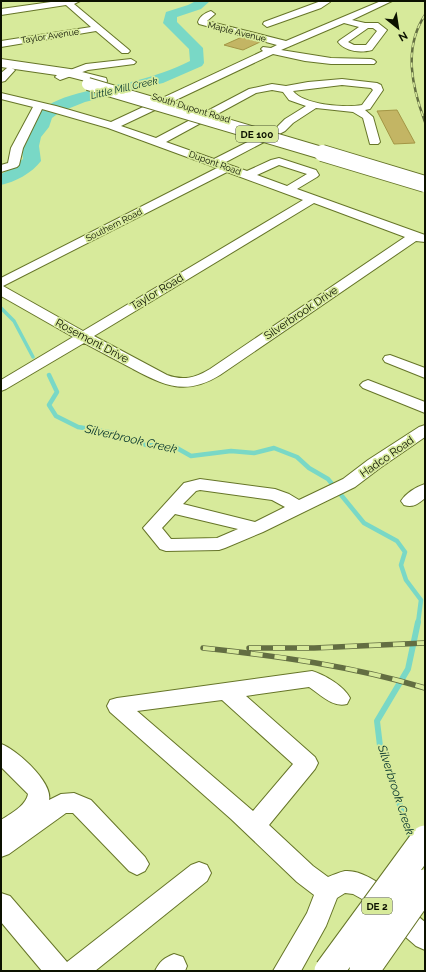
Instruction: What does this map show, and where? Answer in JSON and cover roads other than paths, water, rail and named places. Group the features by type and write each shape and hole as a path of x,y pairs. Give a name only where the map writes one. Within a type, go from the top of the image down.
{"main road":[{"name":"South Dupont Road","path":"3,70 65,75 95,82 425,178"},
{"name":"South Dupont Road","path":"95,82 425,184"},
{"name":"DE 2","path":"329,971 425,840"},
{"name":"DE 2","path":"364,971 425,884"}],"street":[{"path":"1,12 70,1 125,51"},
{"path":"267,24 318,6 326,2 325,1"},
{"path":"112,126 232,63 271,50 388,1"},
{"path":"300,13 317,18 366,26"},
{"name":"Maple Avenue","path":"211,14 203,19 202,22 285,44"},
{"path":"230,29 246,23"},
{"name":"Taylor Avenue","path":"1,44 99,28"},
{"path":"229,40 245,33"},
{"path":"271,50 287,55 346,63 371,62"},
{"path":"232,63 246,72 287,55"},
{"path":"65,75 86,67 131,62"},
{"path":"158,142 253,91 272,87 286,89 308,85 342,82 373,85 377,86 378,90 366,107 357,110 335,109 293,98 286,89"},
{"path":"1,90 24,96 16,100"},
{"name":"Dupont Road","path":"1,96 64,111 112,126 420,238"},
{"name":"Southern Road","path":"1,283 221,165 281,129 289,121 314,104"},
{"path":"1,169 13,165 17,148 39,105"},
{"path":"357,110 368,117 374,142"},
{"path":"248,175 279,161 312,172 313,175 288,190"},
{"name":"Taylor Road","path":"1,386 82,336 313,199"},
{"name":"Silverbrook Drive","path":"185,383 204,380 420,238"},
{"name":"Rosemont Drive","path":"1,290 158,377 170,381 185,383"},
{"path":"390,359 425,373"},
{"path":"368,385 425,408"},
{"name":"Hadco Road","path":"171,507 152,528 166,545 219,544 257,528 297,507 323,497 349,483 425,430"},
{"path":"257,528 171,507 190,487 200,484 275,496 283,498 297,507"},
{"path":"410,501 425,490"},
{"path":"327,891 295,865 116,706 312,679 340,698"},
{"path":"226,690 307,763 254,827"},
{"path":"1,753 38,791 38,798 36,805 28,813 1,832"},
{"path":"1,847 61,804 74,803 84,806 137,864"},
{"path":"75,971 199,873"},
{"path":"286,971 295,959 317,918 327,891 333,886 345,882 356,882 371,891 425,938"},
{"path":"1,904 58,971"}],"waterway":[{"name":"Little Mill Creek","path":"1,180 15,174 32,161 31,146 33,137 43,124 46,115 54,109 80,98 157,80 197,63 196,48 170,23 171,15 193,8 203,1"},
{"name":"Silverbrook Creek","path":"1,308 14,321 33,357"},
{"name":"Silverbrook Creek","path":"49,375 57,392 49,405 56,416 78,427 114,433 146,445 175,447 191,456 231,451 254,453 274,448 297,457 309,468 328,479 364,523 397,541 405,552 401,565 406,580 421,600 418,623"},
{"name":"Silverbrook Creek","path":"413,840 406,827 392,777 380,746 377,721 408,669 418,622"}],"railway":[{"path":"425,15 418,28 412,54 413,81 425,122"},
{"path":"249,648 314,648 425,643"},
{"path":"203,648 315,663 398,680 425,688"}]}
